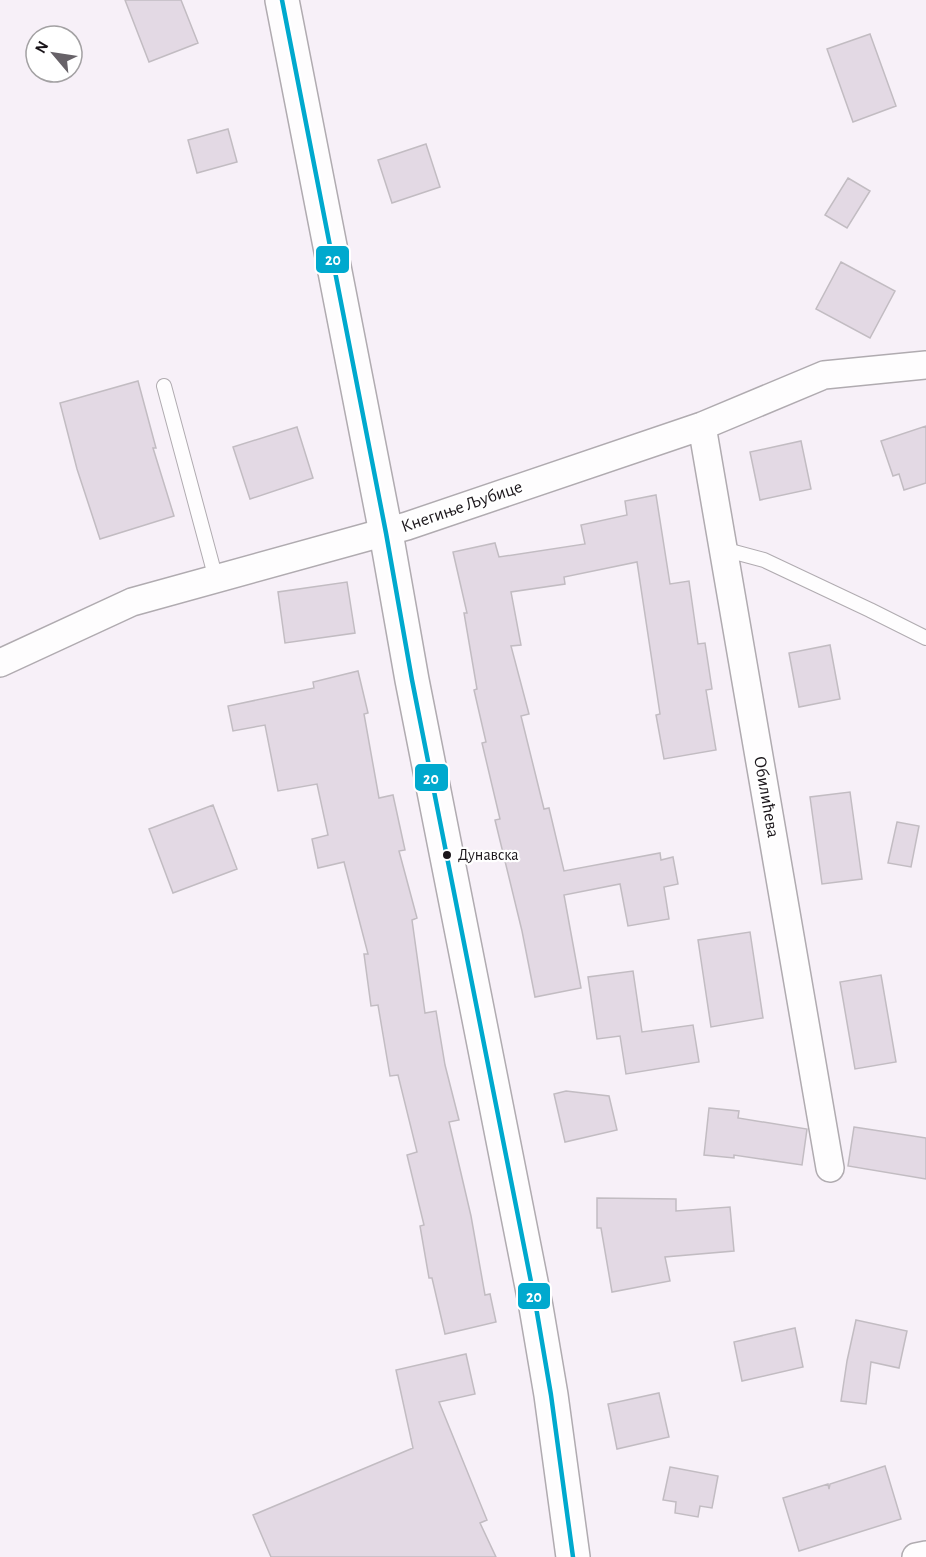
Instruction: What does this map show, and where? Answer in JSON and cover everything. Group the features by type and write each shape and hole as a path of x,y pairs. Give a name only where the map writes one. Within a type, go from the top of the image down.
{"main road":[{"path":"282,0 386,533 412,680 538,1319 551,1395 573,1557"}],"street":[{"name":"Кнегиње Љубице","path":"0,663 132,602 386,533 702,426 824,375 926,365"},
{"name":"Обилићева","path":"702,426 830,1168"},
{"path":"916,1557 926,1554"}],"lane":[{"path":"164,386 216,579"},
{"path":"723,549 764,560 870,609 926,638"}],"building":[{"path":"125,0 181,0 198,43 149,62"},
{"path":"870,34 896,106 853,122 827,49"},
{"path":"228,129 237,162 197,173 188,140"},
{"path":"426,144 440,187 392,203 378,160"},
{"path":"848,178 870,191 847,228 825,215"},
{"path":"841,262 895,291 870,338 816,309"},
{"path":"138,381 156,448 153,448 174,516 100,539 77,469 60,403"},
{"path":"926,426 926,483 904,490 899,474 893,476 881,441"},
{"path":"297,427 313,478 250,499 233,447"},
{"path":"801,441 811,489 760,500 750,452"},
{"path":"656,495 670,584 689,581 698,644 705,643 712,689 706,690 716,750 664,759 656,715 660,714 637,562 564,577 565,584 511,592 521,645 511,646 529,714 521,716 544,809 549,808 564,871 660,853 661,860 673,857 678,884 664,887 669,919 628,926 620,884 564,895 581,988 535,997 522,931 495,820 500,819 482,743 486,742 474,690 477,689 464,613 467,613 453,552 495,543 499,557 585,544 581,525 627,515 625,501"},
{"path":"347,582 355,633 285,643 278,592"},
{"path":"830,645 840,699 799,707 789,653"},
{"path":"358,671 368,713 364,714 379,798 393,795 405,850 399,851 417,918 412,920 425,1013 436,1011 445,1065 459,1120 449,1122 471,1216 485,1295 490,1294 496,1322 445,1334 432,1278 429,1278 420,1226 424,1225 407,1155 417,1152 398,1075 390,1076 378,1005 371,1006 364,954 368,954 344,862 318,868 312,839 328,835 317,784 278,791 265,725 233,731 228,706 314,688 313,682"},
{"path":"850,792 862,879 822,884 810,797"},
{"path":"213,805 237,869 173,893 149,829"},
{"path":"897,822 919,826 911,867 888,863"},
{"path":"750,932 763,1018 711,1027 698,940"},
{"path":"633,971 642,1032 693,1025 699,1062 626,1074 620,1036 597,1039 588,977"},
{"path":"881,975 896,1062 855,1069 840,982"},
{"path":"566,1091 609,1096 617,1130 565,1142 554,1094"},
{"path":"709,1108 739,1111 738,1118 807,1129 802,1165 734,1155 734,1158 704,1155"},
{"path":"854,1127 926,1138 926,1179 848,1166"},
{"path":"597,1198 676,1199 676,1211 730,1207 734,1251 665,1257 670,1281 612,1292 601,1228 597,1228"},
{"path":"856,1320 907,1331 899,1368 871,1362 866,1404 841,1401"},
{"path":"795,1328 803,1367 742,1381 734,1342"},
{"path":"466,1354 475,1394 439,1402 487,1520 480,1523 496,1557 271,1557 253,1515 413,1448 396,1370"},
{"path":"659,1393 669,1437 617,1449 608,1404"},
{"path":"885,1466 901,1519 799,1551 783,1498 828,1484 829,1489 830,1484"},
{"path":"670,1467 718,1476 712,1508 700,1506 698,1517 675,1513 676,1502 663,1500"}],"transit line":[{"name":"20","path":"282,0 386,533 412,680 536,1307 551,1395 573,1557"}],"place":[{"name":"Дунавска","path":"447,855"}]}
